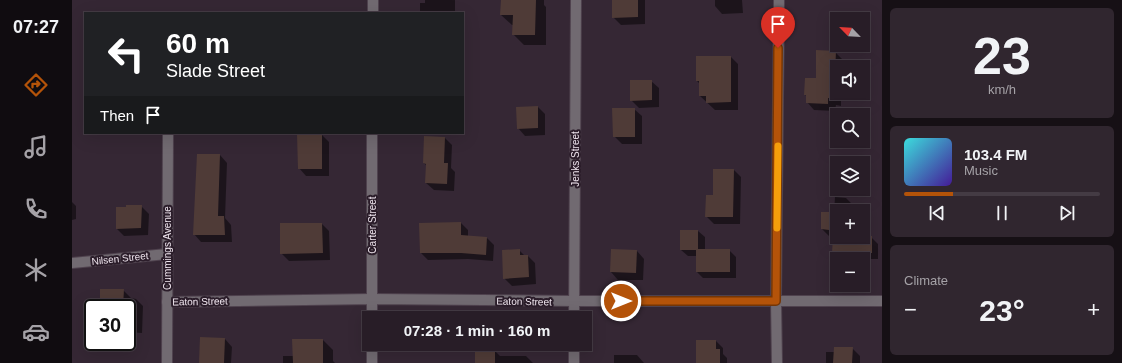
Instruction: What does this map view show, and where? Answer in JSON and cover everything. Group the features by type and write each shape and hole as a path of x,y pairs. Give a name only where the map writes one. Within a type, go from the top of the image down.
{"street":[{"path":"373,0 373,12"},
{"name":"Jenks Street","path":"574,311 576,0"},
{"path":"777,363 776,301 779,0"},
{"name":"Cummings Avenue","path":"166,363 168,134"},
{"name":"Carter Street","path":"372,134 372,311"},
{"name":"Nilsen Street","path":"72,263 167,254"},
{"name":"Eaton Street","path":"167,302 372,299 574,302 882,301"},
{"path":"372,351 372,363"},
{"path":"574,351 574,363"}],"building":[{"path":"501,0 536,0 535,35 512,35 513,15 500,15"},
{"path":"612,0 638,0 638,17 612,18"},
{"path":"816,50 836,52 836,60 830,60 830,98 828,98 828,104 806,103 806,95 804,95 805,78 816,78"},
{"path":"696,56 731,56 731,102 706,103 706,96 699,96 699,81 696,81"},
{"path":"630,80 652,80 652,100 630,101"},
{"path":"538,106 538,128 517,129 516,107"},
{"path":"612,108 635,108 635,137 613,137"},
{"path":"297,134 322,134 322,169 298,169"},
{"path":"424,136 445,137 444,163 448,163 447,184 425,183 426,164 423,163"},
{"path":"197,154 220,154 218,216 224,216 225,235 193,235"},
{"path":"713,169 734,169 733,217 705,217 706,195 713,195"},
{"path":"126,205 142,205 141,228 116,229 116,207 126,207"},
{"path":"821,212 830,212 830,230 821,229"},
{"path":"461,222 461,235 487,237 486,255 461,253 420,253 419,223"},
{"path":"280,223 322,223 323,253 280,254"},
{"path":"680,230 698,230 698,249 730,249 730,272 696,272 696,250 680,250"},
{"path":"870,236 872,236 872,253 832,252 833,244 870,244"},
{"path":"520,249 520,255 528,255 529,277 503,279 502,250"},
{"path":"611,249 637,250 636,273 610,272"},
{"path":"100,289 124,289 123,299 100,299"},
{"path":"200,337 225,338 224,363 199,363"},
{"path":"292,339 323,339 323,363 293,363"},
{"path":"696,340 716,340 716,349 720,349 720,363 696,363"},
{"path":"834,347 853,347 852,363 833,363"},
{"path":"475,351 495,351 495,363 475,363"}],"slow traffic":[{"path":"777,228 778,146"}],"route":[{"path":"621,301 776,301 778,48"}]}
